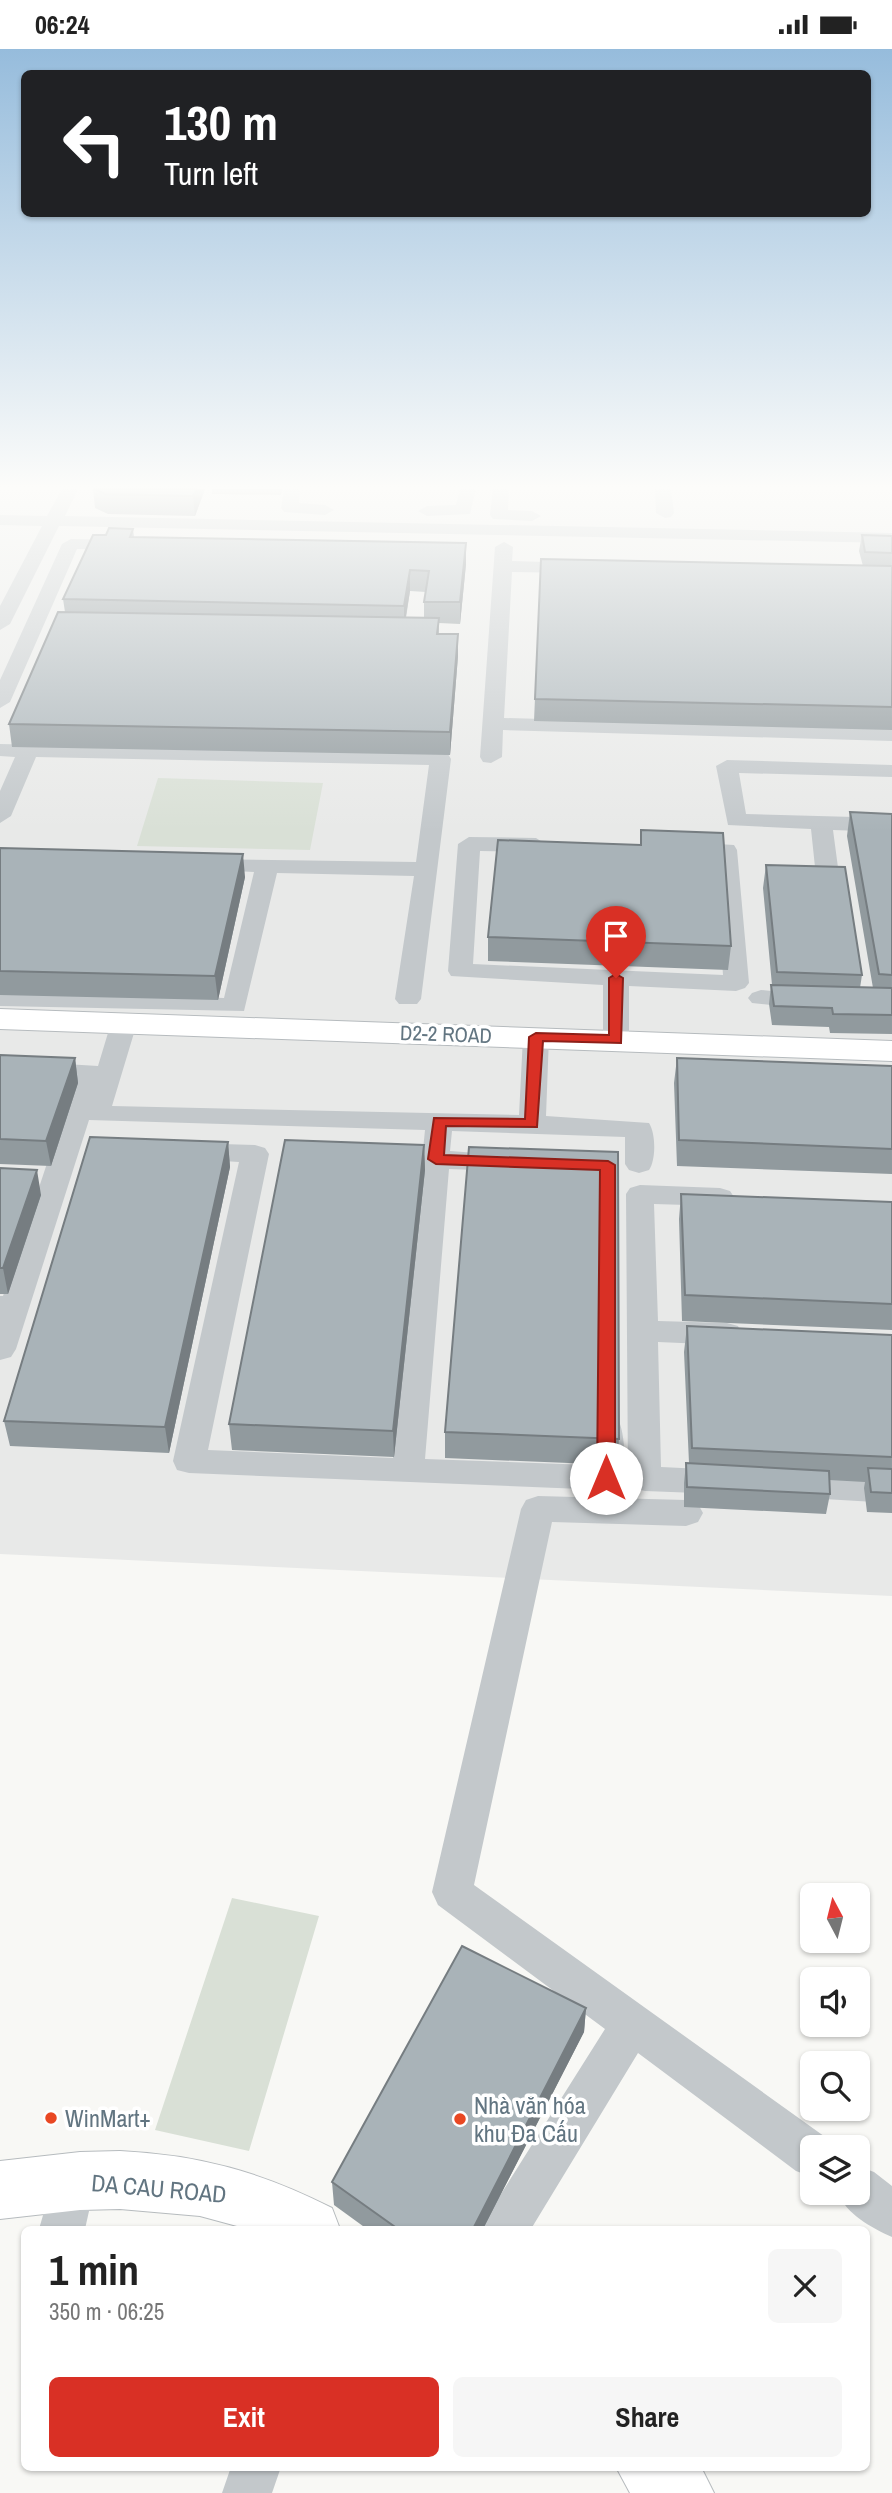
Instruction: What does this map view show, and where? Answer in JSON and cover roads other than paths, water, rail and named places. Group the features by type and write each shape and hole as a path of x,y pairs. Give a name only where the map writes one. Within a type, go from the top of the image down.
{"main road":[{"name":"D2-2 ROAD","path":"0,1019 892,1051"},
{"name":"DA CAU ROAD","path":"0,2190 68,2205 129,2180 232,2193 278,2210 305,2226"},
{"path":"653,2471 682,2493"}],"street":[{"path":"0,702 44,623 51,603"},
{"path":"491,757 501,603"},
{"path":"494,724 892,735"},
{"path":"0,750 440,759 408,999"},
{"path":"0,817 28,751"},
{"path":"892,771 727,766 736,820 892,825"},
{"path":"821,823 835,934"},
{"path":"564,846 469,844 460,971 736,983 726,850 658,848"},
{"path":"183,864 426,869"},
{"path":"0,998 235,1006 267,865"},
{"path":"616,978 616,1040"},
{"path":"761,998 829,1002"},
{"path":"124,1023 96,1114 639,1129 639,1164"},
{"path":"532,1124 536,1037"},
{"path":"0,1069 91,1072 56,1179 7,1306 0,1349"},
{"path":"408,1471 439,1122"},
{"path":"164,1151 269,1154 190,1461 606,1478 607,1397"},
{"path":"394,1158 528,1163"},
{"path":"23,1178 56,1179"},
{"path":"746,1198 640,1193 645,1479 892,1490"},
{"path":"642,1331 753,1335"},
{"path":"686,1514 538,1509 452,1892 800,2146"},
{"path":"507,2226 633,2023"},
{"path":"870,2197 892,2214"},
{"path":"247,2493 255,2471"}],"place":[{"name":"WinMart+","path":"51,2118"},
{"name":"Nhà văn hóa khu Đa Cấu","path":"460,2119"}]}
